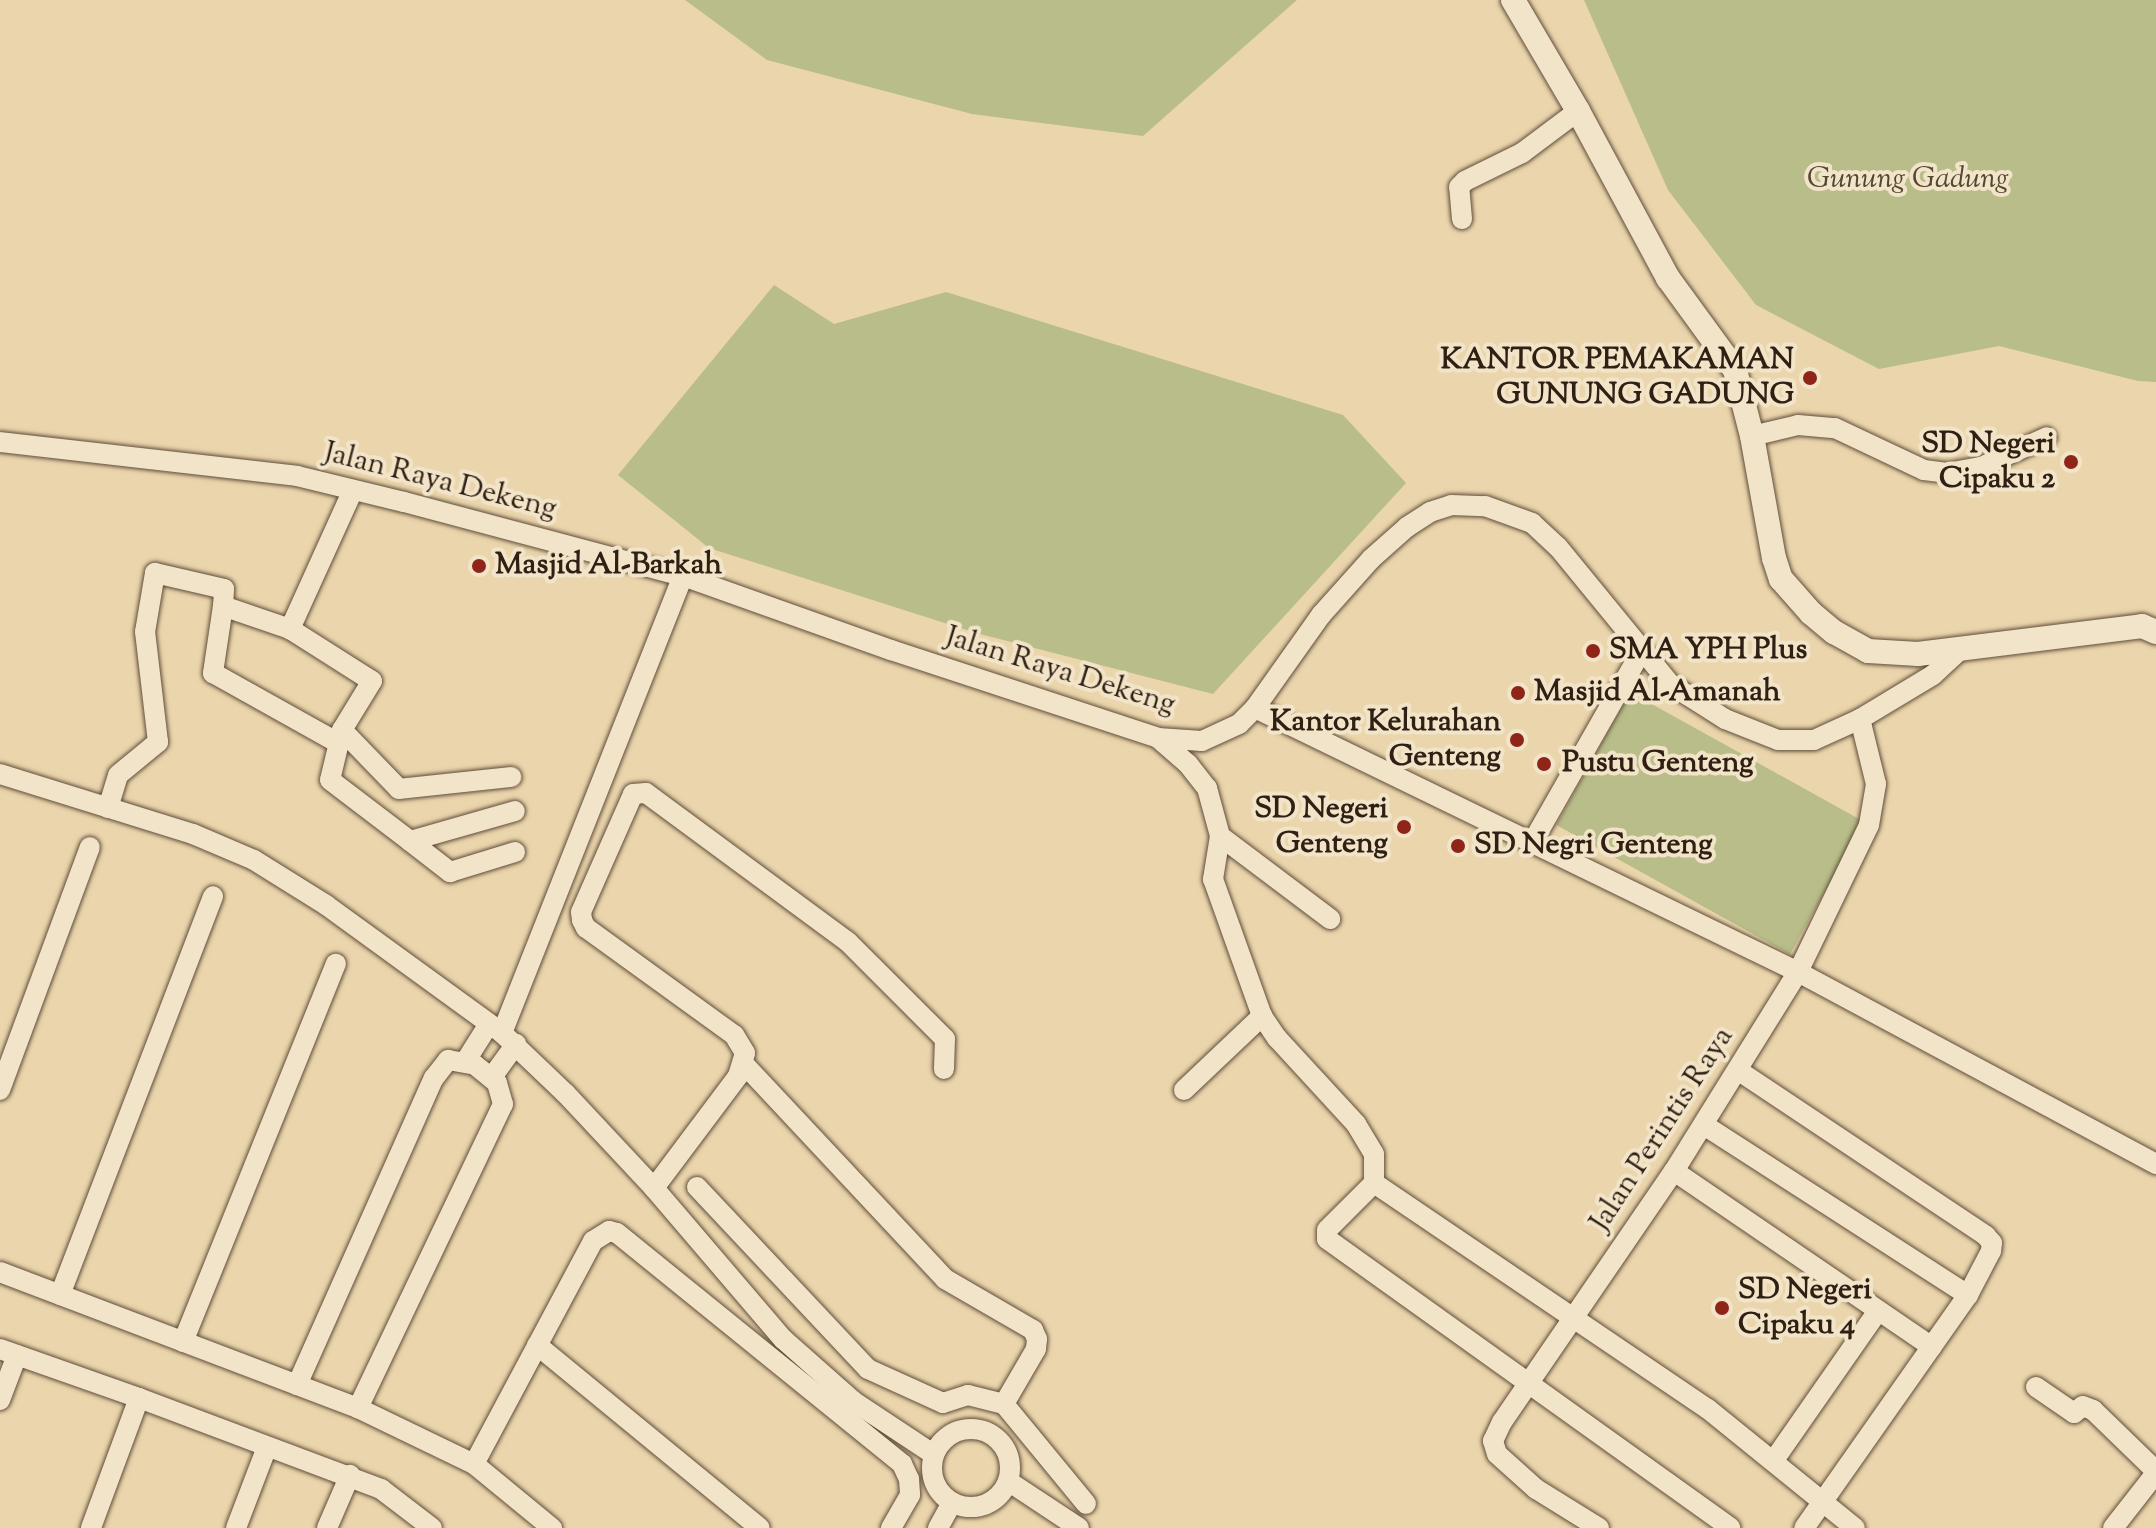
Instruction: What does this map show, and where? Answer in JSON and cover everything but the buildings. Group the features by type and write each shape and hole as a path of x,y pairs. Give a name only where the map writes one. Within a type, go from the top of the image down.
{"street":[{"path":"1513,0 1578,111 1668,278 1735,370 1752,436 1774,558 1781,579 1811,613 1834,632 1868,651 1918,654 2128,627 2142,626 2156,632"},
{"path":"1462,219 1459,187 1465,181 1522,153 1578,111"},
{"path":"1752,436 1798,425 1835,428 1924,470 1947,473 1981,467 2047,437"},
{"name":"Jalan Raya Dekeng","path":"0,442 297,476 353,490 683,576 891,650 1158,738 1202,741 1222,735 1255,708 1321,615 1371,559 1407,527 1451,505 1485,506 1532,523 1558,547 1670,684 1725,719 1778,740 1814,740 1860,719 1933,675 1959,651"},
{"path":"290,629 353,490"},
{"path":"108,808 118,775 158,742 145,632 155,573 224,589 213,673 340,736 399,789 511,777"},
{"path":"492,1077 502,1034 683,576"},
{"path":"223,606 290,629 372,681 340,736 330,780 450,872 515,852"},
{"path":"1532,843 1641,652"},
{"path":"1255,708 1798,972 2156,1164"},
{"name":"Jalan Perintis Raya","path":"1599,1528 1536,1489 1497,1454 1493,1441 1704,1125 1798,972 1869,825 1876,784 1860,719"},
{"path":"1158,738 1188,764 1207,788 1220,836 1213,879 1262,1016 1277,1038 1356,1124 1374,1154 1374,1183 1327,1230 1327,1239 1528,1387 1730,1528"},
{"path":"0,774 193,834 254,860 326,905 502,1034 654,1188 783,1339 853,1401 933,1454"},
{"path":"654,1188 738,1076 745,1053 734,1035 586,928 582,920 581,912 633,794 646,793 848,942 945,1039 944,1069"},
{"path":"410,841 515,811"},
{"path":"1220,836 1330,919"},
{"path":"0,1090 90,847"},
{"path":"60,1295 213,896"},
{"path":"183,1342 336,964"},
{"path":"1184,1090 1262,1016"},
{"path":"465,1062 502,1034"},
{"path":"297,1385 434,1078 448,1060 465,1062 492,1077 501,1089 503,1104 358,1408"},
{"path":"743,1063 945,1279 1033,1330 1037,1339 1036,1349 1004,1404"},
{"path":"1739,1071 1986,1236 1992,1243 1991,1251 1968,1295 1804,1528"},
{"path":"1704,1125 1968,1295"},
{"path":"1674,1171 1932,1347"},
{"path":"1374,1183 1708,1409 1855,1528"},
{"path":"697,1187 868,1369 943,1403 968,1395 1004,1404 1086,1504"},
{"path":"474,1464 593,1241 601,1233 617,1233 902,1464 909,1479 910,1495 891,1528"},
{"path":"0,1272 358,1408 474,1464 552,1528"},
{"path":"1774,1460 1878,1311"},
{"path":"537,1345 760,1528"},
{"path":"0,1400 8,1352 350,1475 381,1489 432,1528"},
{"path":"2036,1387 2074,1413 2083,1406 2093,1410 2156,1472 2113,1528"},
{"path":"91,1528 139,1398"},
{"path":"960,1430 984,1431 1003,1445 1010,1469 1008,1481 1003,1491 985,1505 974,1508 952,1503 933,1482 933,1454 939,1444 960,1430"},
{"path":"236,1528 267,1447"},
{"path":"327,1528 350,1475"},
{"path":"1008,1481 1079,1528"},
{"path":"938,1528 952,1503"}],"green space":[{"path":"685,0 1297,0 1143,136 972,114 767,60"},
{"name":"Gunung Gadung","path":"1584,0 2156,0 2156,382 2138,381 1999,346 1879,369 1756,305 1668,190"},
{"path":"774,285 834,324 946,292 1343,415 1406,483 1213,694 976,633 709,548 618,475"},
{"path":"1630,692 1864,821 1790,954 1556,825"}],"place":[{"name":"KANTOR PEMAKAMAN GUNUNG GADUNG","path":"1810,378"},
{"name":"SD Negeri Cipaku 2","path":"2071,462"},
{"name":"Masjid Al-Barkah","path":"479,566"},
{"name":"SMA YPH Plus","path":"1593,651"},
{"name":"Masjid Al-Amanah","path":"1518,693"},
{"name":"Kantor Kelurahan Genteng","path":"1517,740"},
{"name":"Pustu Genteng","path":"1544,764"},
{"name":"SD Negeri Genteng","path":"1404,827"},
{"name":"SD Negri Genteng","path":"1458,846"},
{"name":"SD Negeri Cipaku 4","path":"1722,1308"}]}
